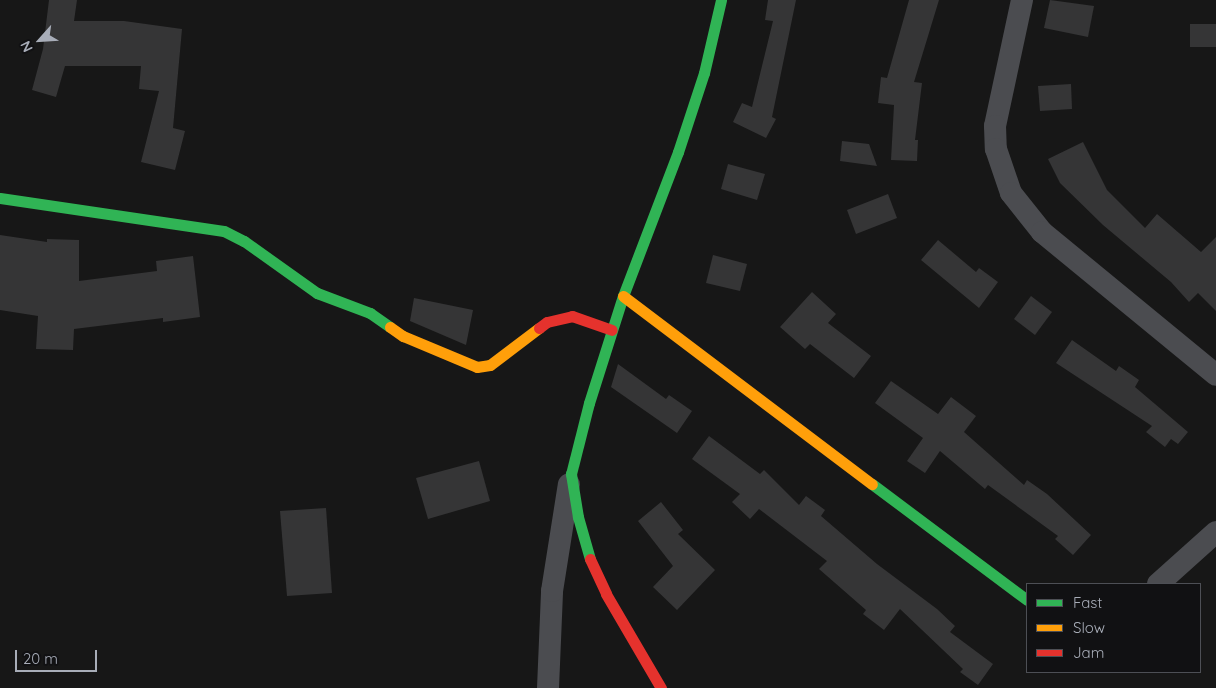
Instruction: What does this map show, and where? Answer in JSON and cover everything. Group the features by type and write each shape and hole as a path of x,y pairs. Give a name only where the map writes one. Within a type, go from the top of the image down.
{"street":[{"path":"548,688 552,591 571,474 623,296 678,152 704,73 721,0"},
{"path":"1022,0 995,126 996,149 1011,193 1042,232 1216,375"},
{"path":"0,198 224,232 244,240 317,293 370,313 403,336 477,368 490,365 547,322 572,316 612,330"},
{"path":"623,296 1026,599"},
{"path":"571,474 578,517 588,554 606,594 660,688"},
{"path":"1159,583 1216,532"}],"building":[{"path":"49,0 77,0 74,21 124,21 182,29 173,128 185,131 175,170 141,162 159,91 139,89 141,66 65,66 56,97 32,90 43,49"},
{"path":"768,0 796,0 772,117 776,119 766,138 733,122 742,103 752,107 773,21 765,20"},
{"path":"909,0 939,0 914,82 922,83 915,140 918,140 917,161 891,160 894,105 878,103 881,77 887,78"},
{"path":"1050,0 1094,6 1088,37 1044,28"},
{"path":"1190,24 1216,24 1216,47 1190,47"},
{"path":"1071,84 1072,109 1040,111 1038,86"},
{"path":"842,141 869,144 877,166 840,161"},
{"path":"1083,142 1107,190 1145,228 1157,214 1201,252 1216,237 1216,311 1198,293 1189,302 1171,282 1103,225 1060,183 1048,159"},
{"path":"728,164 765,174 757,200 721,189"},
{"path":"888,194 897,218 856,234 847,210"},
{"path":"0,235 47,242 47,239 79,240 79,281 157,271 156,261 193,256 200,317 163,322 163,318 74,329 73,350 36,349 38,316 0,310"},
{"path":"938,240 976,272 979,268 998,282 979,308 921,260"},
{"path":"713,255 747,264 740,291 706,283"},
{"path":"812,292 836,314 828,323 871,356 854,378 810,344 805,349 780,327"},
{"path":"1031,296 1052,312 1035,335 1014,319"},
{"path":"414,298 473,310 466,345 410,321"},
{"path":"1072,340 1116,371 1119,366 1139,380 1135,387 1188,432 1178,444 1171,439 1165,447 1146,432 1152,426 1056,363"},
{"path":"618,364 666,399 669,395 692,411 677,433 611,387"},
{"path":"891,381 938,414 951,397 976,416 964,432 1024,485 1027,480 1047,494 1091,535 1073,555 1055,539 1058,536 988,485 985,489 940,451 925,473 907,461 923,438 875,403"},
{"path":"709,436 760,474 764,470 799,505 806,496 825,510 821,516 877,564 937,609 955,626 950,632 993,664 978,685 960,672 963,669 900,609 884,630 863,614 866,610 819,569 827,561 759,509 750,519 732,502 740,494 692,459"},
{"path":"479,461 490,501 428,519 416,478"},
{"path":"661,502 683,530 678,534 715,570 677,610 653,587 673,566 638,521"},
{"path":"326,508 332,593 287,596 280,511"}],"traffic: fast":[{"path":"590,559 578,517 571,474 589,403 623,296 678,152 704,73 721,0"},
{"path":"0,198 224,231 244,241 317,293 370,313 390,327"},
{"path":"872,484 1026,599"}],"traffic: slow":[{"path":"623,296 872,484"},
{"path":"390,327 403,336 477,367 490,365 539,328"}],"traffic: jam":[{"path":"539,328 547,322 572,316 612,330"},
{"path":"590,559 606,594 661,688"}]}
